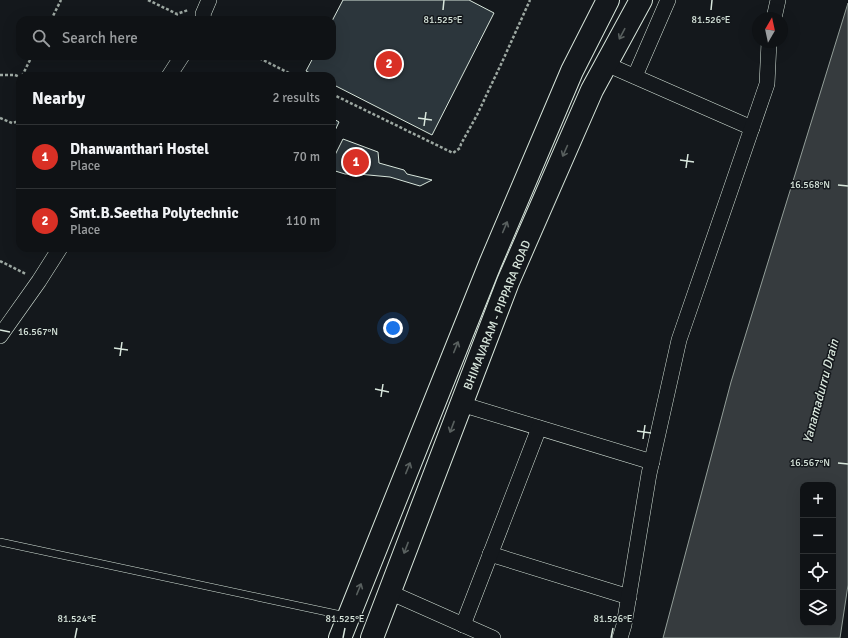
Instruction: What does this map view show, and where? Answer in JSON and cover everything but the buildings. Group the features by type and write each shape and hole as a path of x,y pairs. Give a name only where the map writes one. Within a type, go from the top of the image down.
{"main road":[{"path":"340,638 490,264 572,71 608,0"},
{"name":"BHIMAVARAM - PIPPARA ROAD","path":"372,638 508,282 592,90 641,0"}],"street":[{"path":"198,15 202,14 209,0"},
{"path":"635,76 668,0"},
{"path":"775,12 778,0"},
{"path":"620,638 624,625 652,462 679,340 767,84 769,48"},
{"path":"172,72 179,60"},
{"path":"606,64 752,128"},
{"path":"0,336 57,252"},
{"path":"461,404 652,462"},
{"path":"463,624 539,428"},
{"path":"490,554 629,597"},
{"path":"389,592 493,638"}],"lane":[{"path":"0,542 348,616"}],"path":[{"path":"53,16 61,0"},
{"path":"148,0 177,14 181,12 198,15"},
{"path":"336,96 453,154 460,148 477,115 530,0"},
{"path":"23,72 30,60"},
{"path":"263,60 287,72"},
{"path":"0,75 16,75"},
{"path":"0,118 12,123 16,122"},
{"path":"0,261 39,281"}],"water":[{"name":"Yanamadurru Drain","path":"848,3 848,585 840,638 663,638 731,382"}],"place":[{"name":"Smt.B.Seetha Polytechnic","path":"389,64"},
{"name":"Dhanwanthari Hostel","path":"356,162"}]}
